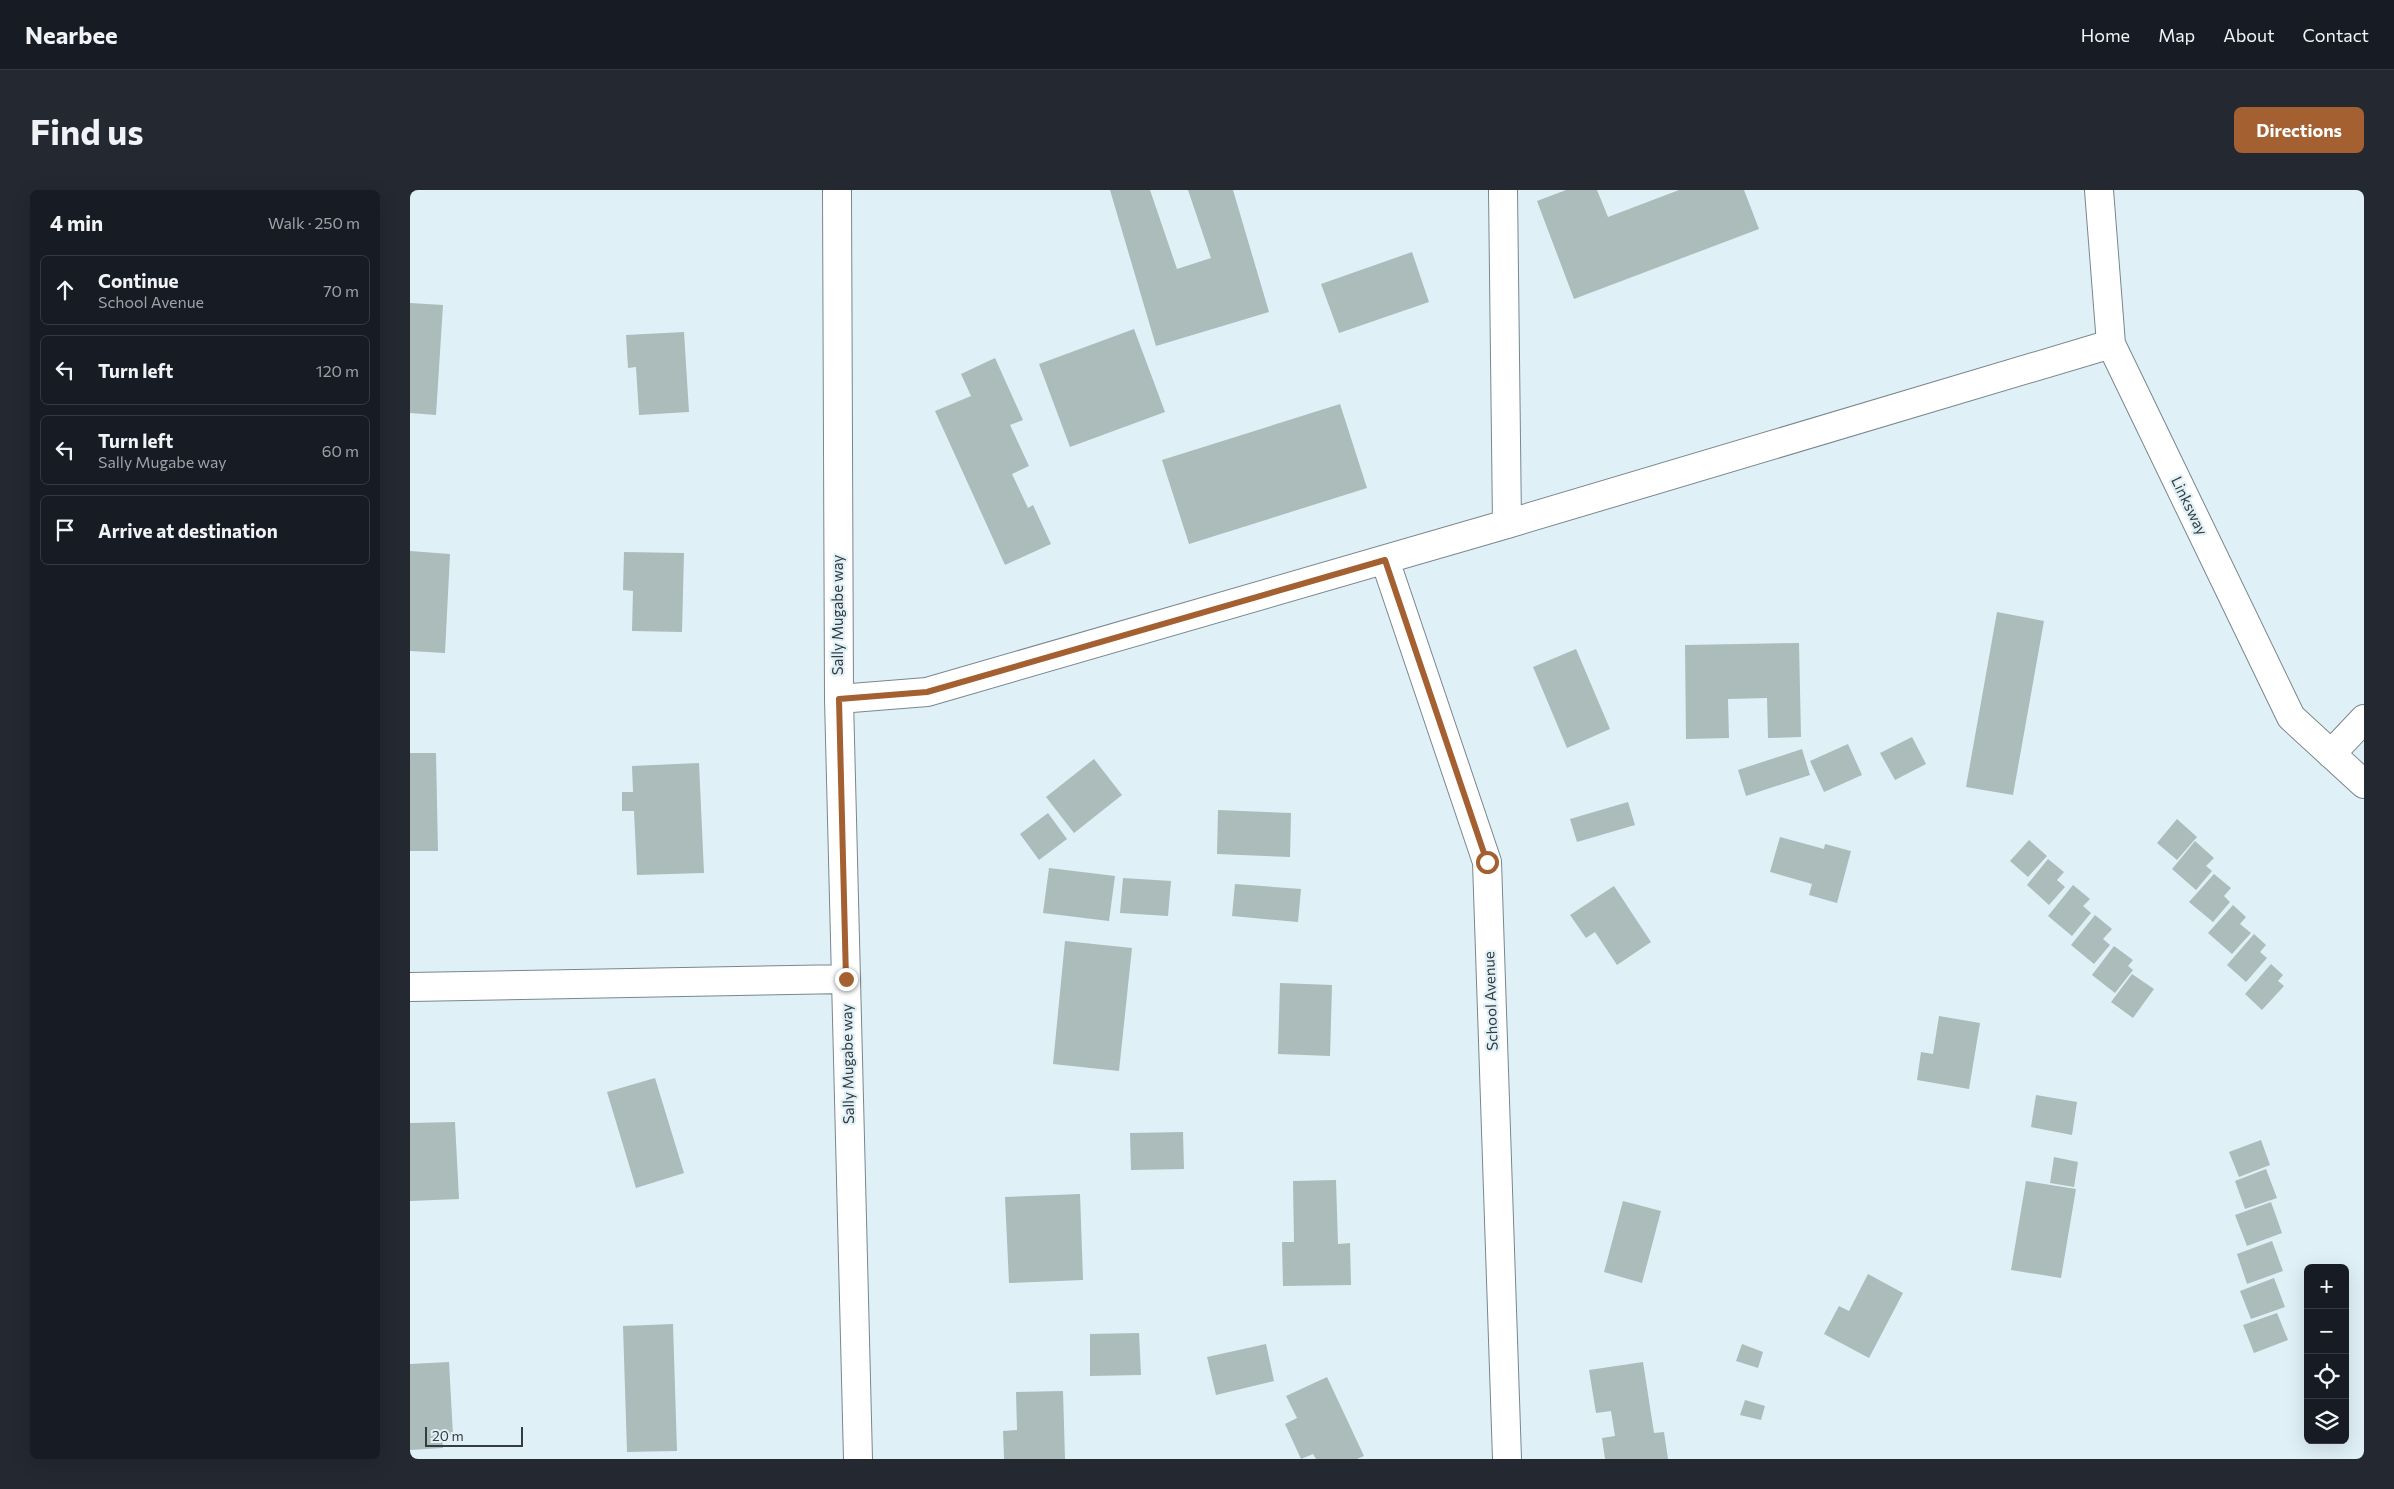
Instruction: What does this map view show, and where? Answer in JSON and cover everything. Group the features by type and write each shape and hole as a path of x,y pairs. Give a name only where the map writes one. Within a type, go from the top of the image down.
{"street":[{"name":"Sally Mugabe way","path":"837,190 839,699 858,1459"},
{"path":"1502,190 1507,524"},
{"name":"Linksway","path":"2099,190 2111,344 2291,717 2364,784"},
{"path":"839,699 927,692 1385,560 2111,344"},
{"name":"School Avenue","path":"1385,560 1487,862 1507,1459"},
{"path":"2331,754 2364,719"},
{"path":"410,987 846,979"}],"building":[{"path":"1110,190 1150,190 1177,269 1211,258 1188,190 1233,190 1269,312 1156,346"},
{"path":"1566,190 1597,190 1608,217 1679,190 1744,190 1759,229 1574,299 1537,201"},
{"path":"1412,252 1429,302 1339,333 1321,284"},
{"path":"410,303 443,305 436,415 410,413"},
{"path":"1134,329 1165,412 1070,447 1039,364"},
{"path":"684,332 689,412 639,415 636,367 628,368 626,335"},
{"path":"995,358 1023,420 1010,425 1029,466 1012,474 1028,508 1033,505 1051,544 1005,565 935,411 971,396 961,374"},
{"path":"1340,404 1367,488 1189,544 1162,460"},
{"path":"410,551 450,554 445,653 410,651"},
{"path":"624,552 684,553 682,632 632,631 633,591 623,590"},
{"path":"1997,612 2044,621 2013,795 1966,787"},
{"path":"1799,643 1801,737 1768,738 1767,698 1728,699 1729,738 1686,739 1685,645"},
{"path":"1576,649 1610,729 1567,748 1533,667"},
{"path":"1912,737 1926,764 1895,780 1880,753"},
{"path":"1848,744 1862,775 1824,792 1810,761"},
{"path":"1802,749 1810,775 1746,796 1738,770"},
{"path":"410,753 436,753 438,851 410,851"},
{"path":"1094,759 1122,795 1074,833 1046,797"},
{"path":"699,763 704,873 637,875 634,811 622,811 622,792 633,792 632,766"},
{"path":"1628,802 1635,825 1577,842 1570,819"},
{"path":"1218,810 1291,813 1290,857 1217,854"},
{"path":"1048,813 1067,839 1039,860 1020,834"},
{"path":"2177,819 2197,837 2177,860 2157,843"},
{"path":"1780,837 1824,849 1825,844 1851,851 1837,903 1809,895 1812,884 1770,872"},
{"path":"2029,840 2047,856 2028,877 2010,861"},
{"path":"2195,841 2214,858 2206,866 2212,871 2196,890 2172,869"},
{"path":"2048,859 2064,872 2057,880 2065,887 2049,905 2027,885"},
{"path":"1049,868 1115,876 1109,921 1043,913"},
{"path":"2214,874 2231,888 2224,896 2230,902 2213,922 2189,902"},
{"path":"1123,878 1171,881 1168,916 1120,913"},
{"path":"1235,884 1301,889 1298,922 1232,916"},
{"path":"2073,885 2090,899 2083,906 2091,913 2072,936 2048,916"},
{"path":"1614,886 1651,942 1617,965 1595,932 1586,938 1570,915"},
{"path":"2233,905 2246,917 2240,924 2251,933 2232,954 2208,933"},
{"path":"2095,915 2112,929 2103,939 2110,945 2094,964 2071,945"},
{"path":"2254,934 2266,945 2260,952 2267,958 2246,982 2227,965"},
{"path":"1065,941 1132,948 1119,1071 1053,1064"},
{"path":"2114,946 2133,960 2128,966 2133,970 2115,993 2092,975"},
{"path":"2271,964 2283,975 2278,981 2284,986 2262,1010 2245,994"},
{"path":"2132,974 2154,989 2133,1018 2111,1002"},
{"path":"1280,983 1332,985 1330,1056 1278,1054"},
{"path":"1939,1016 1980,1023 1969,1089 1917,1080 1921,1052 1933,1054"},
{"path":"655,1078 684,1173 636,1188 607,1092"},
{"path":"2036,1095 2077,1102 2072,1135 2031,1127"},
{"path":"455,1122 459,1199 410,1201 410,1123"},
{"path":"1183,1132 1184,1169 1131,1170 1130,1133"},
{"path":"2261,1140 2270,1165 2239,1177 2229,1152"},
{"path":"2054,1157 2078,1162 2074,1187 2050,1183"},
{"path":"2266,1169 2277,1198 2245,1209 2235,1181"},
{"path":"1336,1180 1338,1244 1350,1243 1351,1285 1283,1286 1282,1242 1294,1242 1293,1181"},
{"path":"2026,1181 2076,1189 2061,1278 2011,1270"},
{"path":"1080,1194 1083,1280 1009,1283 1005,1197"},
{"path":"1623,1201 1661,1211 1642,1283 1604,1272"},
{"path":"2271,1202 2282,1233 2247,1246 2235,1215"},
{"path":"2272,1241 2283,1271 2247,1284 2237,1254"},
{"path":"1868,1274 1903,1293 1869,1358 1824,1334 1839,1306 1849,1311"},
{"path":"2274,1278 2285,1307 2251,1319 2240,1291"},
{"path":"2277,1313 2288,1340 2254,1353 2243,1325"},
{"path":"673,1324 677,1451 627,1452 623,1326"},
{"path":"1139,1333 1141,1375 1090,1376 1090,1334"},
{"path":"1266,1344 1274,1381 1216,1395 1207,1357"},
{"path":"1742,1344 1763,1352 1758,1368 1736,1361"},
{"path":"449,1362 453,1435 442,1436 443,1448 410,1450 410,1364"},
{"path":"1643,1362 1654,1433 1664,1432 1668,1459 1605,1459 1602,1438 1615,1436 1611,1411 1596,1413 1589,1370"},
{"path":"1327,1377 1364,1456 1357,1459 1316,1459 1313,1454 1301,1459 1285,1424 1297,1418 1286,1396"},
{"path":"1063,1391 1065,1459 1004,1459 1003,1431 1017,1430 1016,1392"},
{"path":"1745,1400 1765,1406 1761,1420 1740,1415"}],"route":[{"path":"846,979 839,699 927,692 1385,560 1487,862"}]}
